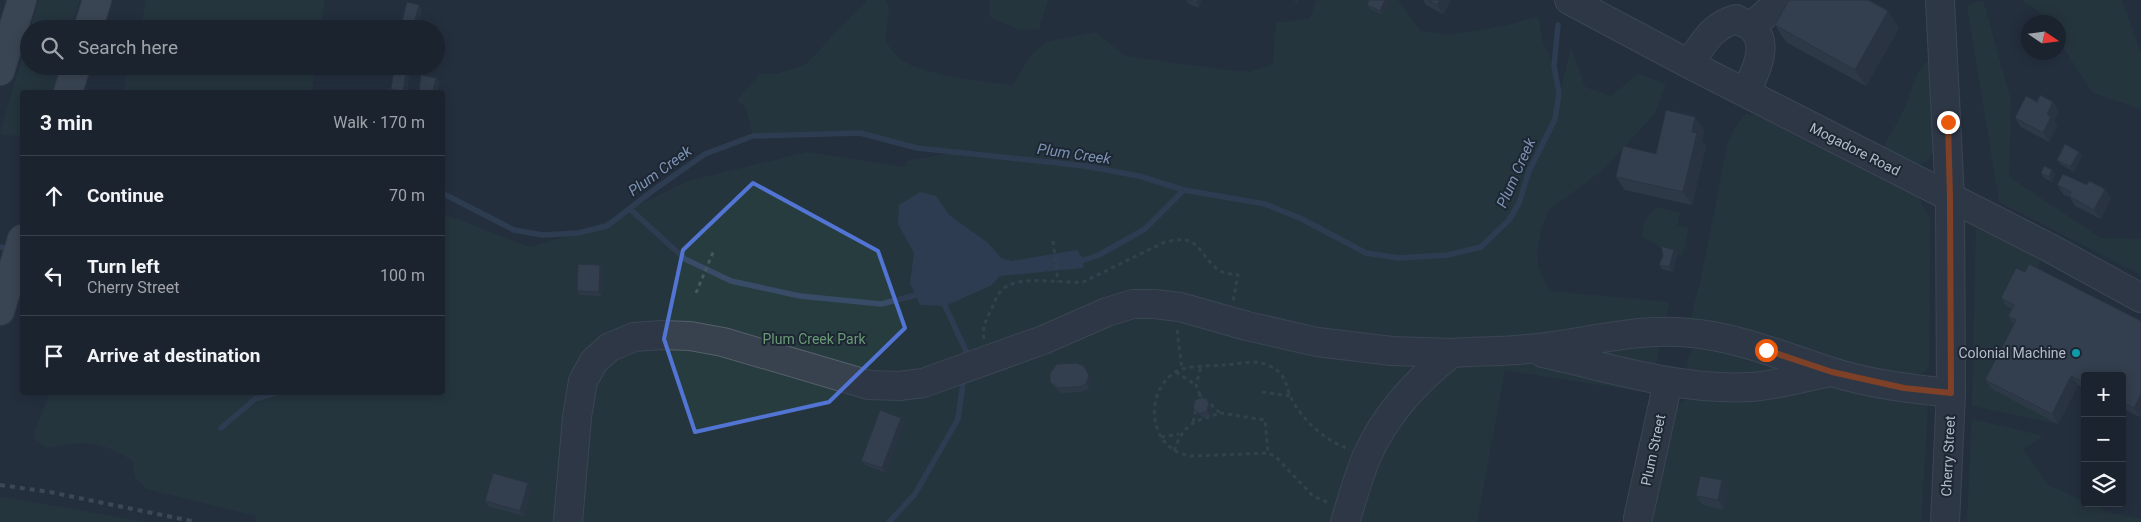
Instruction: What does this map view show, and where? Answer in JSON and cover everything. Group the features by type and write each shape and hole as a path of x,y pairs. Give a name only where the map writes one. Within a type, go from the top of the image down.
{"main road":[{"path":"0,70 22,0"},
{"path":"91,20 97,0"},
{"path":"69,90 73,75"},
{"path":"0,311 20,246"}],"street":[{"name":"Mogadore Road","path":"1569,0 1689,64 2048,247 2141,298"},
{"path":"1751,27 1781,0"},
{"name":"Cherry Street","path":"1940,0 1950,198 1951,393 1945,522"},
{"path":"1689,64 1709,35 1721,23 1736,19 1751,27 1760,42 1760,60 1746,92"},
{"path":"568,522 577,417 584,381 594,361 604,352 610,347 634,337 690,336 723,342 869,384 899,386 923,383 1043,340 1107,312 1133,304 1180,306 1230,321 1317,342 1392,351 1452,354 1527,350 1661,330 1701,334 1802,360 1832,372 1904,388 1951,393"},
{"path":"1527,350 1668,382 1752,387 1832,372"},
{"path":"1347,516 1367,456 1384,425 1402,400 1427,372 1452,354"},
{"name":"Plum Street","path":"1638,518 1668,382"}],"path":[{"path":"974,365 983,337 983,325 1000,291 1008,285 1042,280 1083,282 1165,242 1179,239 1194,242 1216,269 1238,275 1230,321"},
{"path":"1053,242 1058,282"},
{"path":"696,293 714,250"},
{"path":"1180,306 1177,327 1182,369"},
{"path":"1347,516 1313,496 1276,457 1268,453 1192,456 1182,455 1174,451 1160,437 1156,425 1156,400 1166,380 1182,369 1261,363 1278,371 1285,378 1295,406 1324,438 1367,456"},
{"path":"1196,385 1201,367"},
{"path":"1176,372 1196,385 1200,395 1220,413"},
{"path":"1262,392 1291,396"},
{"path":"1194,422 1200,395"},
{"path":"1174,451 1180,434 1194,422 1220,413 1265,420 1268,453"},
{"path":"1160,437 1180,434"}],"highlighted area":[{"path":"753,183 878,251 905,328 829,402 695,432 664,339 683,250"}],"green space":[{"path":"39,0 80,0 74,20 33,20"},
{"path":"146,0 325,0 322,20 143,20"},
{"name":"Plum Creek Park","path":"867,0 885,0 889,8 885,41 903,61 926,71 972,80 1013,85 1031,55 1047,42 1096,32 1125,56 1250,72 1273,64 1276,23 1310,19 1316,0 1398,0 1421,31 1450,35 1503,26 1538,17 1543,42 1554,66 1559,93 1557,107 1571,47 1585,87 1611,96 1638,74 1666,84 1655,113 1621,151 1599,173 1549,210 1541,229 1537,252 1539,268 1549,291 1669,302 1650,393 1505,370 1477,522 259,522 256,521 257,516 146,489 135,477 133,461 100,445 81,443 46,448 34,438 48,395 445,395 445,215 530,247 586,231 688,181 807,152 905,167 907,161 957,152 917,148 860,133 753,136 746,108 737,100 760,74 776,74 805,65"},
{"path":"989,0 1048,0 1039,29 1020,30 990,17"},
{"path":"1983,0 2011,101 2009,177 2101,238 2141,239 2141,275 1999,202 1967,6"},
{"path":"2022,0 2122,0 2141,54 2141,109 2093,93 2066,52 2066,15 2041,15 2037,10"},
{"path":"1930,59 1935,150 1927,161 1917,166 1883,148 1905,107 1920,70"},
{"path":"20,64 20,75 57,75 53,90 20,90 20,137 0,134"},
{"path":"127,75 314,75 312,90 123,90"},
{"path":"1746,114 1755,115 1918,197 1926,213 1930,216 1929,367 1923,373 1904,376 1690,322 1701,278 1727,146 1735,127"},
{"path":"1657,207 1680,213 1677,225 1689,228 1682,256 1664,251 1655,243 1643,238 1645,221"},
{"path":"1976,227 2040,256 2037,270 2033,277 2007,307 2020,314 2058,424 1972,406"},
{"path":"1698,345 1788,369 1758,380 1689,372 1687,364 1689,357"},
{"path":"1835,386 1928,405 1921,522 1654,522 1660,467 1668,433 1675,411 1679,405 1699,391"},
{"path":"1972,419 2043,436 2023,449 2048,485 2081,500 2081,507 2098,507 2111,513 2141,519 2141,522 1967,522"},
{"path":"0,498 146,522 0,522"}],"water":[{"path":"920,192 936,196 949,215 988,243 1001,258 1012,261 1077,250 1084,260 1083,268 1000,276 992,285 945,306 920,305 910,283 914,253 898,224 899,205"}],"building":[{"path":"1186,0 1197,0 1196,3"},
{"path":"1369,0 1385,0 1380,11 1367,5"},
{"path":"1428,0 1440,0 1437,5"},
{"path":"1789,0 1868,0 1888,11 1855,70 1775,25"},
{"path":"407,2 419,5 415,20 402,20"},
{"path":"393,75 406,75 403,90 391,89"},
{"path":"421,75 436,78 433,90 419,90"},
{"path":"2040,95 2053,102 2047,114 2051,117 2043,133 2015,118 2026,96 2037,102"},
{"path":"1666,110 1695,117 1692,132 1697,133 1683,192 1616,177 1623,146 1656,154"},
{"path":"2065,144 2079,152 2070,167 2057,160"},
{"path":"2044,166 2052,170 2049,177 2041,173"},
{"path":"2063,174 2087,185 2089,181 2105,189 2094,210 2069,196 2071,192 2057,185"},
{"path":"1661,246 1674,250 1669,267 1659,265 1663,256"},
{"path":"578,264 600,265 599,292 577,291"},
{"name":"Colonial Machine","path":"2029,264 2141,321 2141,394 2134,408 2126,404 2126,372 2081,372 2081,381 2071,376 2052,414 1985,380 2016,320 2008,316 2014,305 2001,298 2016,268 2025,272"},
{"path":"1077,363 1084,366 1089,375 1086,384 1078,387 1058,388 1050,382 1050,373 1057,364"},
{"path":"1203,397 1209,403 1207,411 1199,414 1193,408 1195,400"},
{"path":"880,410 901,418 882,468 861,461"},
{"path":"493,473 528,483 520,511 485,501"},
{"path":"1700,476 1722,480 1718,500 1696,496"}],"waterway":[{"name":"Plum Creek","path":"445,195 514,230 543,235 578,233 607,226 705,154 753,136 860,133 917,148 1085,166 1139,176 1184,190 1265,204 1302,219 1366,253 1399,258 1448,255 1481,247 1509,220 1519,203 1529,171 1555,119 1559,93 1554,66 1558,25"},
{"path":"1084,260 1099,255 1145,229 1184,190"},
{"path":"630,209 685,259 731,281 800,296 881,304 916,295"},
{"name":"Plum Creek","path":"0,247 13,249"},
{"path":"945,306 967,353 966,359"},
{"path":"889,522 915,494 958,419 964,376"},
{"path":"221,428 255,399 268,395"}],"railway":[{"path":"0,485 50,492 196,522"}],"place":[{"name":"Colonial Machine","path":"2076,353"}],"route":[{"path":"1766,350 1802,360 1832,372 1904,388 1951,393 1948,122"}]}
